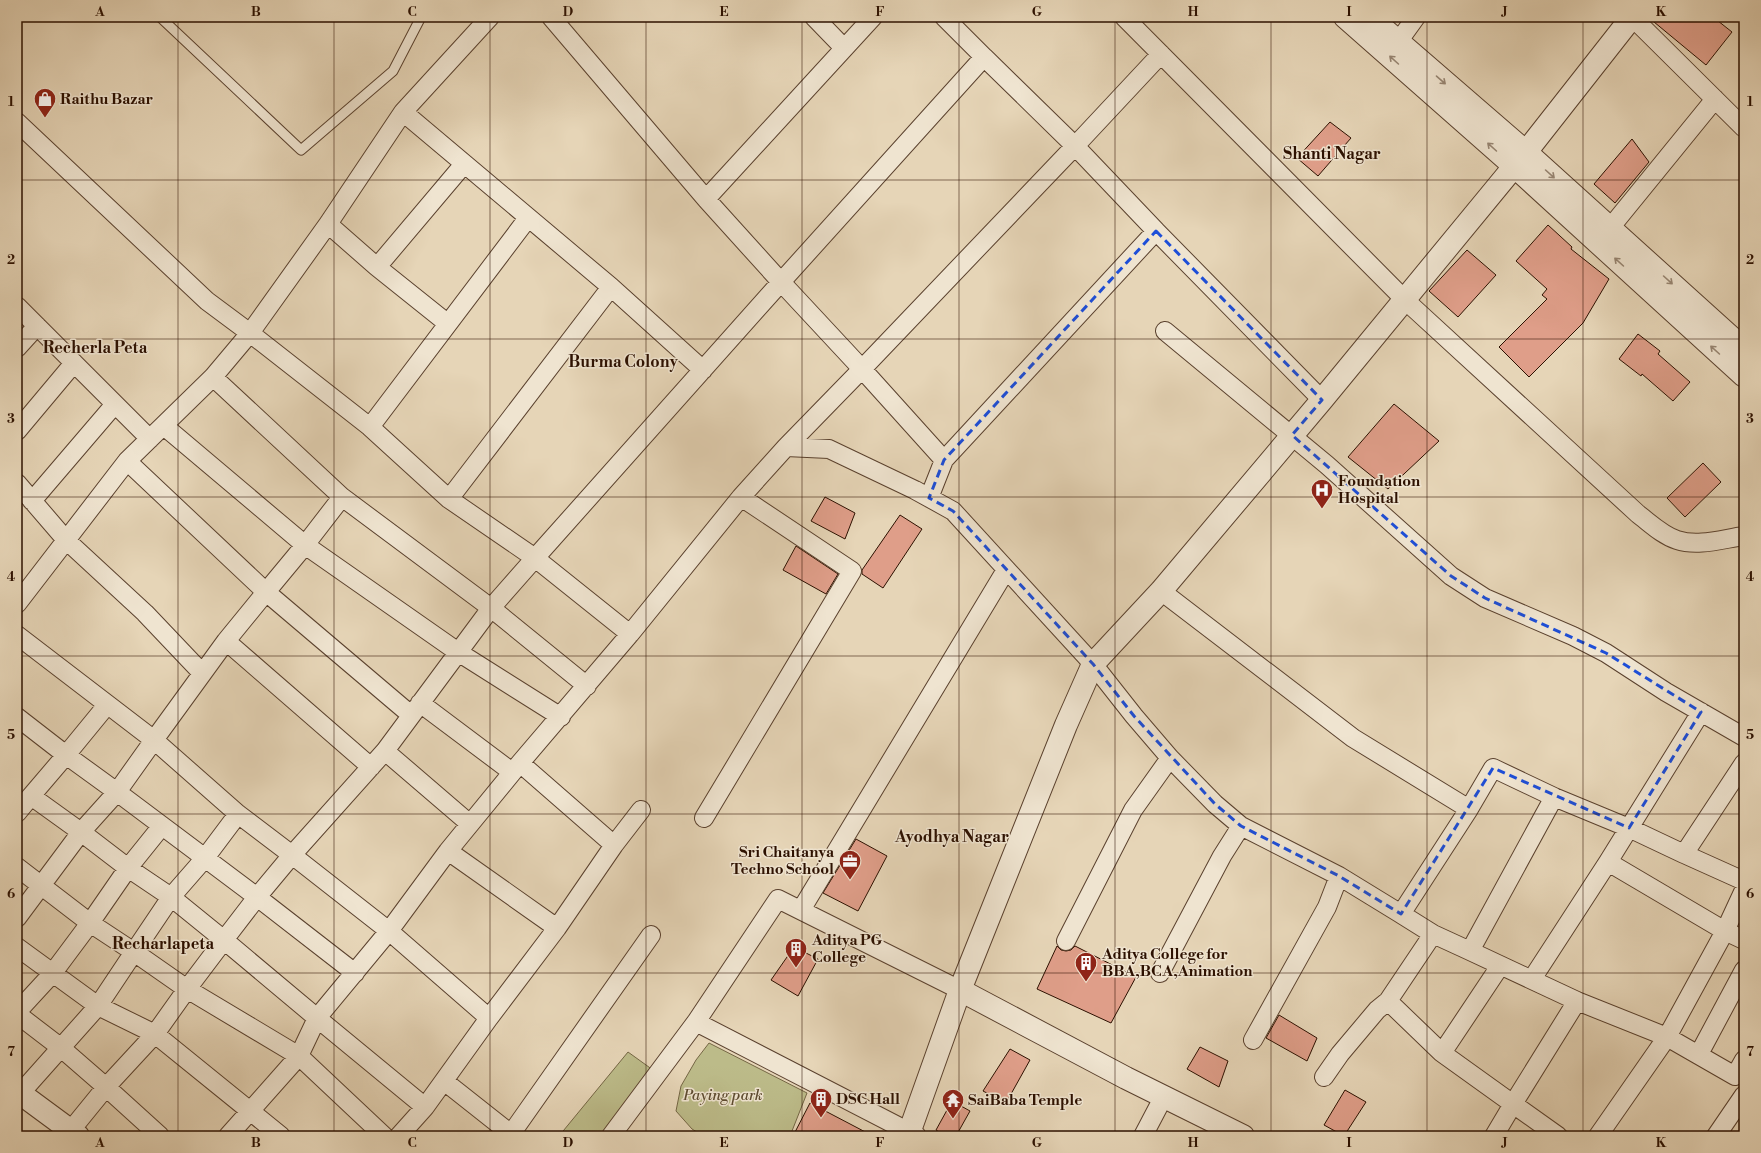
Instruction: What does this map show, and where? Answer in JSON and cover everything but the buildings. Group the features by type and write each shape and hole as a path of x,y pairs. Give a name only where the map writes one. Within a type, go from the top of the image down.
{"street":[{"path":"17,604 127,461 213,377 250,333 328,224 403,112 490,17"},
{"path":"551,17 706,199 944,460"},
{"path":"814,17 844,48"},
{"path":"706,199 873,17"},
{"path":"944,17 1075,146 1322,400"},
{"path":"1124,17 1405,300 1638,514 1657,529 1676,540 1696,543 1744,536"},
{"path":"1345,17 1520,159 1610,228 1744,349"},
{"path":"1370,17 1520,159 1744,376"},
{"path":"1398,42 1416,17"},
{"path":"696,1022 912,1135 960,990 1066,725 1093,664 1161,591 1322,400 1520,159 1632,17 1744,128"},
{"path":"228,1136 299,1056 318,1018 389,931 448,851 516,768 561,717 630,634 741,497 786,447 1075,146 1160,54"},
{"path":"238,814 205,858 171,897 98,1006 18,1094 74,1133 106,1087 155,1034 187,988 257,896 385,751 491,608 702,370 984,57"},
{"path":"1610,228 1715,100"},
{"path":"403,112 611,287 702,370"},
{"path":"17,122 207,301 370,427 449,499 535,558 630,634"},
{"path":"378,267 464,164"},
{"path":"370,427 447,323 528,218"},
{"path":"328,224 447,323"},
{"path":"929,498 944,460 1156,231"},
{"path":"449,499 611,287"},
{"path":"17,306 150,439"},
{"path":"17,348 37,326"},
{"path":"1164,331 1292,435 1451,576 1485,598 1573,636 1606,653 1666,692 1744,737"},
{"path":"17,431 74,363"},
{"path":"213,377 342,497 491,608 586,686"},
{"path":"32,501 115,404"},
{"path":"164,426 305,545 458,652 561,717"},
{"path":"786,447 829,449 953,511 1093,664 1134,716 1170,758 1215,804 1241,826 1339,876 1433,934 1577,1001 1667,1037 1739,1079 1744,1060"},
{"path":"127,461 266,592 415,709 516,768 614,844"},
{"path":"17,483 66,540 145,613 202,673"},
{"path":"17,918 42,887 81,832 117,792 226,641 305,545 342,497"},
{"path":"704,818 852,571 741,497"},
{"path":"801,910 1006,570"},
{"path":"1161,591 1353,738 1469,809"},
{"path":"17,635 154,740 238,814 389,931 489,1018"},
{"path":"226,641 371,767"},
{"path":"17,814 107,705"},
{"path":"1532,979 1608,862 1701,712"},
{"path":"17,717 161,827 257,896 355,973"},
{"path":"385,751 470,824"},
{"path":"1066,941 1134,810 1170,758"},
{"path":"1684,854 1744,764"},
{"path":"1401,914 1469,809 1493,768 1554,797 1629,828 1744,881"},
{"path":"31,796 128,868 171,897 425,1107"},
{"path":"1470,951 1554,797"},
{"path":"399,1136 425,1107 489,1018 557,928 614,844 641,810"},
{"path":"1160,973 1222,856 1241,826"},
{"path":"159,1136 60,1047 17,1013 52,974 128,868 161,827"},
{"path":"448,851 557,928"},
{"path":"1608,862 1725,931 1744,940"},
{"path":"17,868 90,923 187,988 299,1056 384,1136"},
{"path":"1253,1040 1320,920 1339,876"},
{"path":"1598,1136 1667,1037 1725,931 1744,890"},
{"path":"618,1134 696,1022 778,899 960,990 1243,1136"},
{"path":"1324,1077 1340,1054 1377,1010 1388,1001 1433,934"},
{"path":"444,1081 510,1135 651,935"},
{"path":"17,948 98,1006 155,1034 281,1136"},
{"path":"1442,1053 1500,966"},
{"path":"1698,1054 1744,970"},
{"path":"1388,1001 1442,1053 1558,1136"},
{"path":"1494,1136 1577,1001"},
{"path":"1716,1136 1744,1095"},
{"path":"1143,1136 1164,1096"}],"lane":[{"path":"160,17 300,150 394,71 421,17"}],"highlighted area":[{"path":"1156,231 1322,400 1292,435 1451,576 1485,598 1606,653 1701,712 1629,828 1493,768 1401,914 1339,876 1241,826 1215,804 1134,716 1093,664 953,511 929,498 944,460"}],"green space":[{"name":"Paying park","path":"709,1043 807,1093 790,1136 703,1136 692,1129 676,1111 681,1086 696,1060"},
{"path":"628,1052 653,1070 605,1136 559,1136"}],"place":[{"name":"Raithu Bazar","path":"45,118"},
{"name":"Foundation Hospital","path":"1322,510"},
{"name":"Sri Chaitanya Techno School","path":"850,880"},
{"name":"Aditya PG College","path":"796,968"},
{"name":"Aditya College for BBA,BCA,Animation","path":"1086,982"},
{"name":"DSC Hall","path":"821,1118"},
{"name":"SaiBaba Temple","path":"953,1120"}],"district":[{"name":"Shanti Nagar","path":"1332,153"},
{"name":"Recherla Peta","path":"95,347"},
{"name":"Burma Colony","path":"623,361"},
{"name":"Ayodhya Nagar","path":"952,836"},
{"name":"Recharlapeta","path":"163,943"}]}
